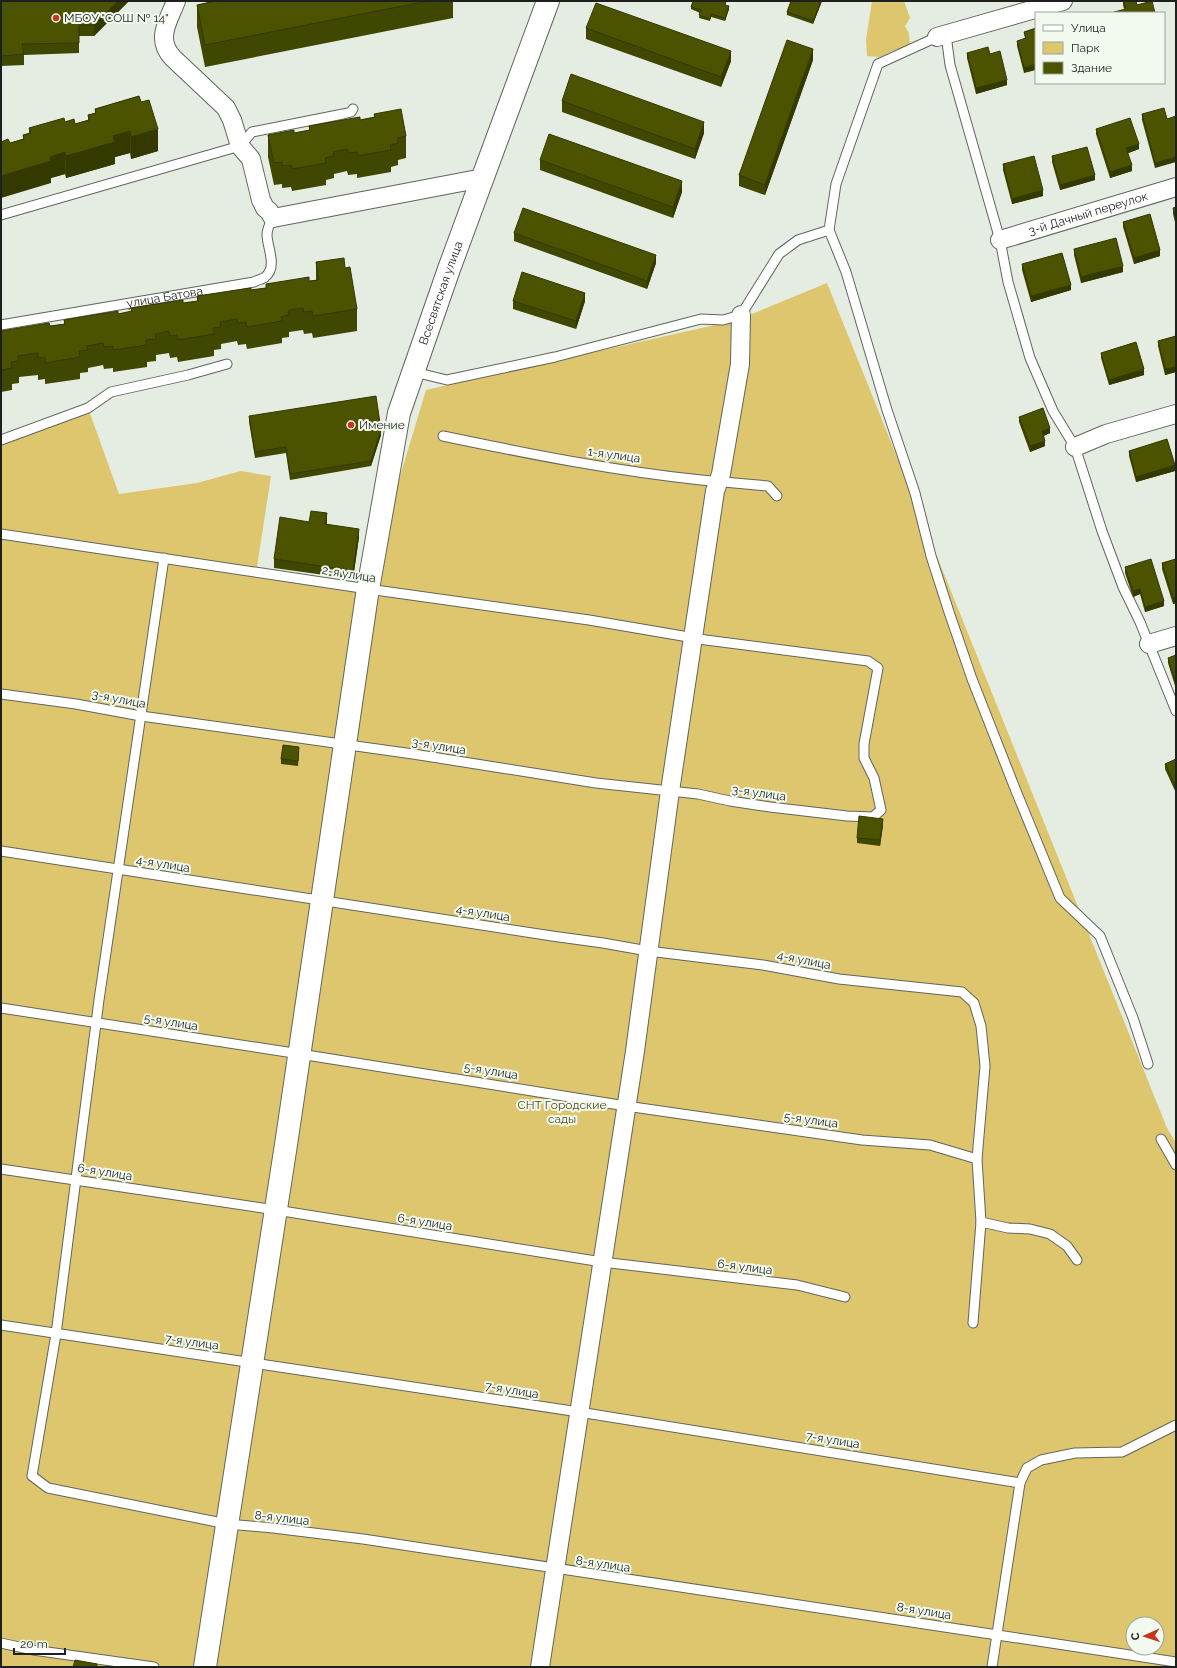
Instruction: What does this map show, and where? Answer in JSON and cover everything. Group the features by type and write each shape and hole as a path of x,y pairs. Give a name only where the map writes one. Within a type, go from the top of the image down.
{"street":[{"path":"176,1 164,31 164,45 166,52 226,108 232,120 240,146 251,160 261,200 273,218 483,178"},
{"name":"Всесвятская улица","path":"205,1667 300,1054 367,592 399,413 548,1"},
{"path":"942,36 1063,1"},
{"name":"3-й Дачный переулок","path":"1000,240 1176,187"},
{"path":"540,1667 626,1106 670,791 716,491 740,364 741,315"},
{"path":"1075,447 1106,434 1176,414"},
{"path":"1149,644 1176,636"}],"lane":[{"path":"1148,1064 1133,1018 1100,936 1060,898 972,679 948,612 931,556 916,493 887,410 846,272 829,230 836,184 878,64 942,36 1000,240 1008,282 1030,358 1053,411 1075,447 1102,531 1123,587 1149,644 1176,711"},
{"path":"1,215 240,146 252,132 343,114 351,112 353,109"},
{"name":"улица Батова","path":"1,325 254,282 266,276 270,270 271,256 267,235 268,226 273,218"},
{"path":"414,372 447,380 555,357 701,319 723,320 741,315 779,254 798,240 829,230"},
{"path":"1,440 88,408 111,392 188,376 227,364"},
{"name":"1-я улица","path":"443,436 529,454 702,480 768,486 777,496"},
{"name":"2-я улица","path":"1,534 164,558 367,592 589,620 644,631 776,650 868,661 878,668 864,744 864,758 874,778 881,810 873,817"},
{"path":"56,1334 96,1023 164,558"},
{"name":"3-я улица","path":"1,694 76,704 141,716 345,744 596,783 670,791 770,807 847,816 873,817"},
{"name":"4-я улица","path":"1,851 648,951 763,965 839,980 962,992 974,1003 981,1026 985,1066 977,1159"},
{"name":"5-я улица","path":"1,1008 626,1106 862,1140 930,1145 977,1159"},
{"path":"1161,1139 1176,1165"},
{"path":"973,1323 980,1222 977,1159"},
{"name":"6-я улица","path":"1,1169 276,1210 602,1262 797,1285 845,1297"},
{"path":"980,1222 1008,1228 1030,1228 1050,1234 1067,1246 1077,1260"},
{"name":"7-я улица","path":"1,1325 579,1412 1020,1483"},
{"name":"8-я улица","path":"56,1334 32,1476 48,1488 227,1524 273,1528 363,1540 1176,1662"},
{"path":"992,1667 1020,1483 1027,1468 1041,1460 1075,1452 1122,1452 1176,1425"},
{"path":"1,1643 33,1650 154,1667"}],"green space":[{"path":"872,1 904,1 910,18 905,26 909,33 910,46 892,51 880,57 867,56 866,40"},
{"name":"СНТ Городские сады","path":"827,283 1167,1128 1176,1143 1176,1667 1,1667 1,440 88,408 119,494 197,483 241,471 271,476 257,567 380,589 398,483 426,390 737,320"}],"building":[{"name":"МБОУ \"СОШ № 14\"","path":"1,1 118,1 94,25 79,25 79,43 22,44 24,54 1,56"},
{"path":"215,1 428,1 205,45 197,5"},
{"path":"693,1 726,1 725,5 729,6 725,18 711,14 710,19 699,15 701,10 691,7"},
{"path":"791,1 821,1 813,21 787,12"},
{"path":"1124,1 1136,1 1137,5 1152,1 1155,12 1114,12 1126,9"},
{"path":"596,3 731,51 721,77 586,28"},
{"path":"1035,28 1035,64 1024,68 1017,41 1026,38 1024,32"},
{"path":"787,40 813,49 765,185 739,175"},
{"path":"988,47 990,54 1000,51 1007,80 976,88 967,53"},
{"path":"571,74 704,122 695,149 562,101"},
{"path":"139,96 141,102 149,100 158,129 131,137 130,131 113,136 115,142 66,156 65,152 50,157 51,161 1,176 1,142 8,139 10,143 24,139 23,135 31,133 29,128 64,118 65,122 74,119 75,124 89,120 88,115 96,113 95,109"},
{"path":"1164,108 1167,119 1176,116 1176,157 1155,163 1142,114"},
{"path":"401,109 406,136 398,138 398,143 390,145 391,150 357,156 357,152 348,153 347,149 333,152 334,156 325,158 326,163 292,169 291,165 282,166 282,162 274,163 268,135 294,130 294,133 310,130 309,126 360,117 360,120 375,117 374,114"},
{"path":"1130,118 1139,144 1126,148 1132,165 1110,172 1096,129"},
{"path":"549,134 682,181 673,207 540,160"},
{"path":"1087,147 1095,175 1060,185 1052,156"},
{"path":"1034,156 1043,190 1012,199 1003,164"},
{"path":"1176,207 1176,220 1173,208"},
{"path":"523,208 656,255 647,281 514,233"},
{"path":"1150,214 1160,250 1134,258 1123,222"},
{"path":"1116,238 1123,266 1081,277 1074,249"},
{"path":"1062,253 1071,285 1031,296 1022,264"},
{"path":"344,258 345,268 350,267 357,309 313,316 312,311 304,312 303,308 289,310 289,315 281,317 282,321 247,327 246,322 238,323 237,319 220,322 221,327 213,328 214,334 178,340 177,335 170,336 169,331 155,334 156,339 146,340 147,345 113,350 113,346 104,347 103,343 87,346 88,350 79,351 80,357 45,363 45,357 38,358 38,353 18,356 19,361 11,362 12,368 1,370 1,331 49,323 50,326 65,324 64,320 118,311 118,314 132,311 131,308 183,300 183,303 198,301 197,296 251,288 251,290 266,288 266,284 309,277 309,281 319,280 316,262"},
{"path":"522,272 585,293 576,321 513,301"},
{"path":"1176,336 1176,367 1165,369 1158,341"},
{"path":"1136,342 1144,369 1109,380 1101,353"},
{"path":"376,396 381,430 371,461 290,474 286,447 255,452 249,416"},
{"path":"1043,408 1050,428 1042,431 1045,441 1030,446 1019,417"},
{"path":"1167,439 1175,465 1136,477 1129,451"},
{"path":"311,511 327,513 325,524 359,529 353,571 274,559 280,517 309,522"},
{"path":"1151,559 1164,601 1145,607 1140,589 1133,591 1125,567"},
{"path":"1176,559 1176,597 1173,598 1162,563"},
{"path":"1176,655 1176,684 1168,658"},
{"path":"283,745 299,747 298,761 281,759"},
{"path":"1176,759 1176,788 1165,764"},
{"path":"859,816 883,819 880,840 857,838"},
{"path":"75,1660 97,1664 97,1667 73,1667"}],"place":[{"name":"МБОУ \"СОШ № 14\"","path":"56,18"},
{"name":"Имение","path":"351,425"}]}
